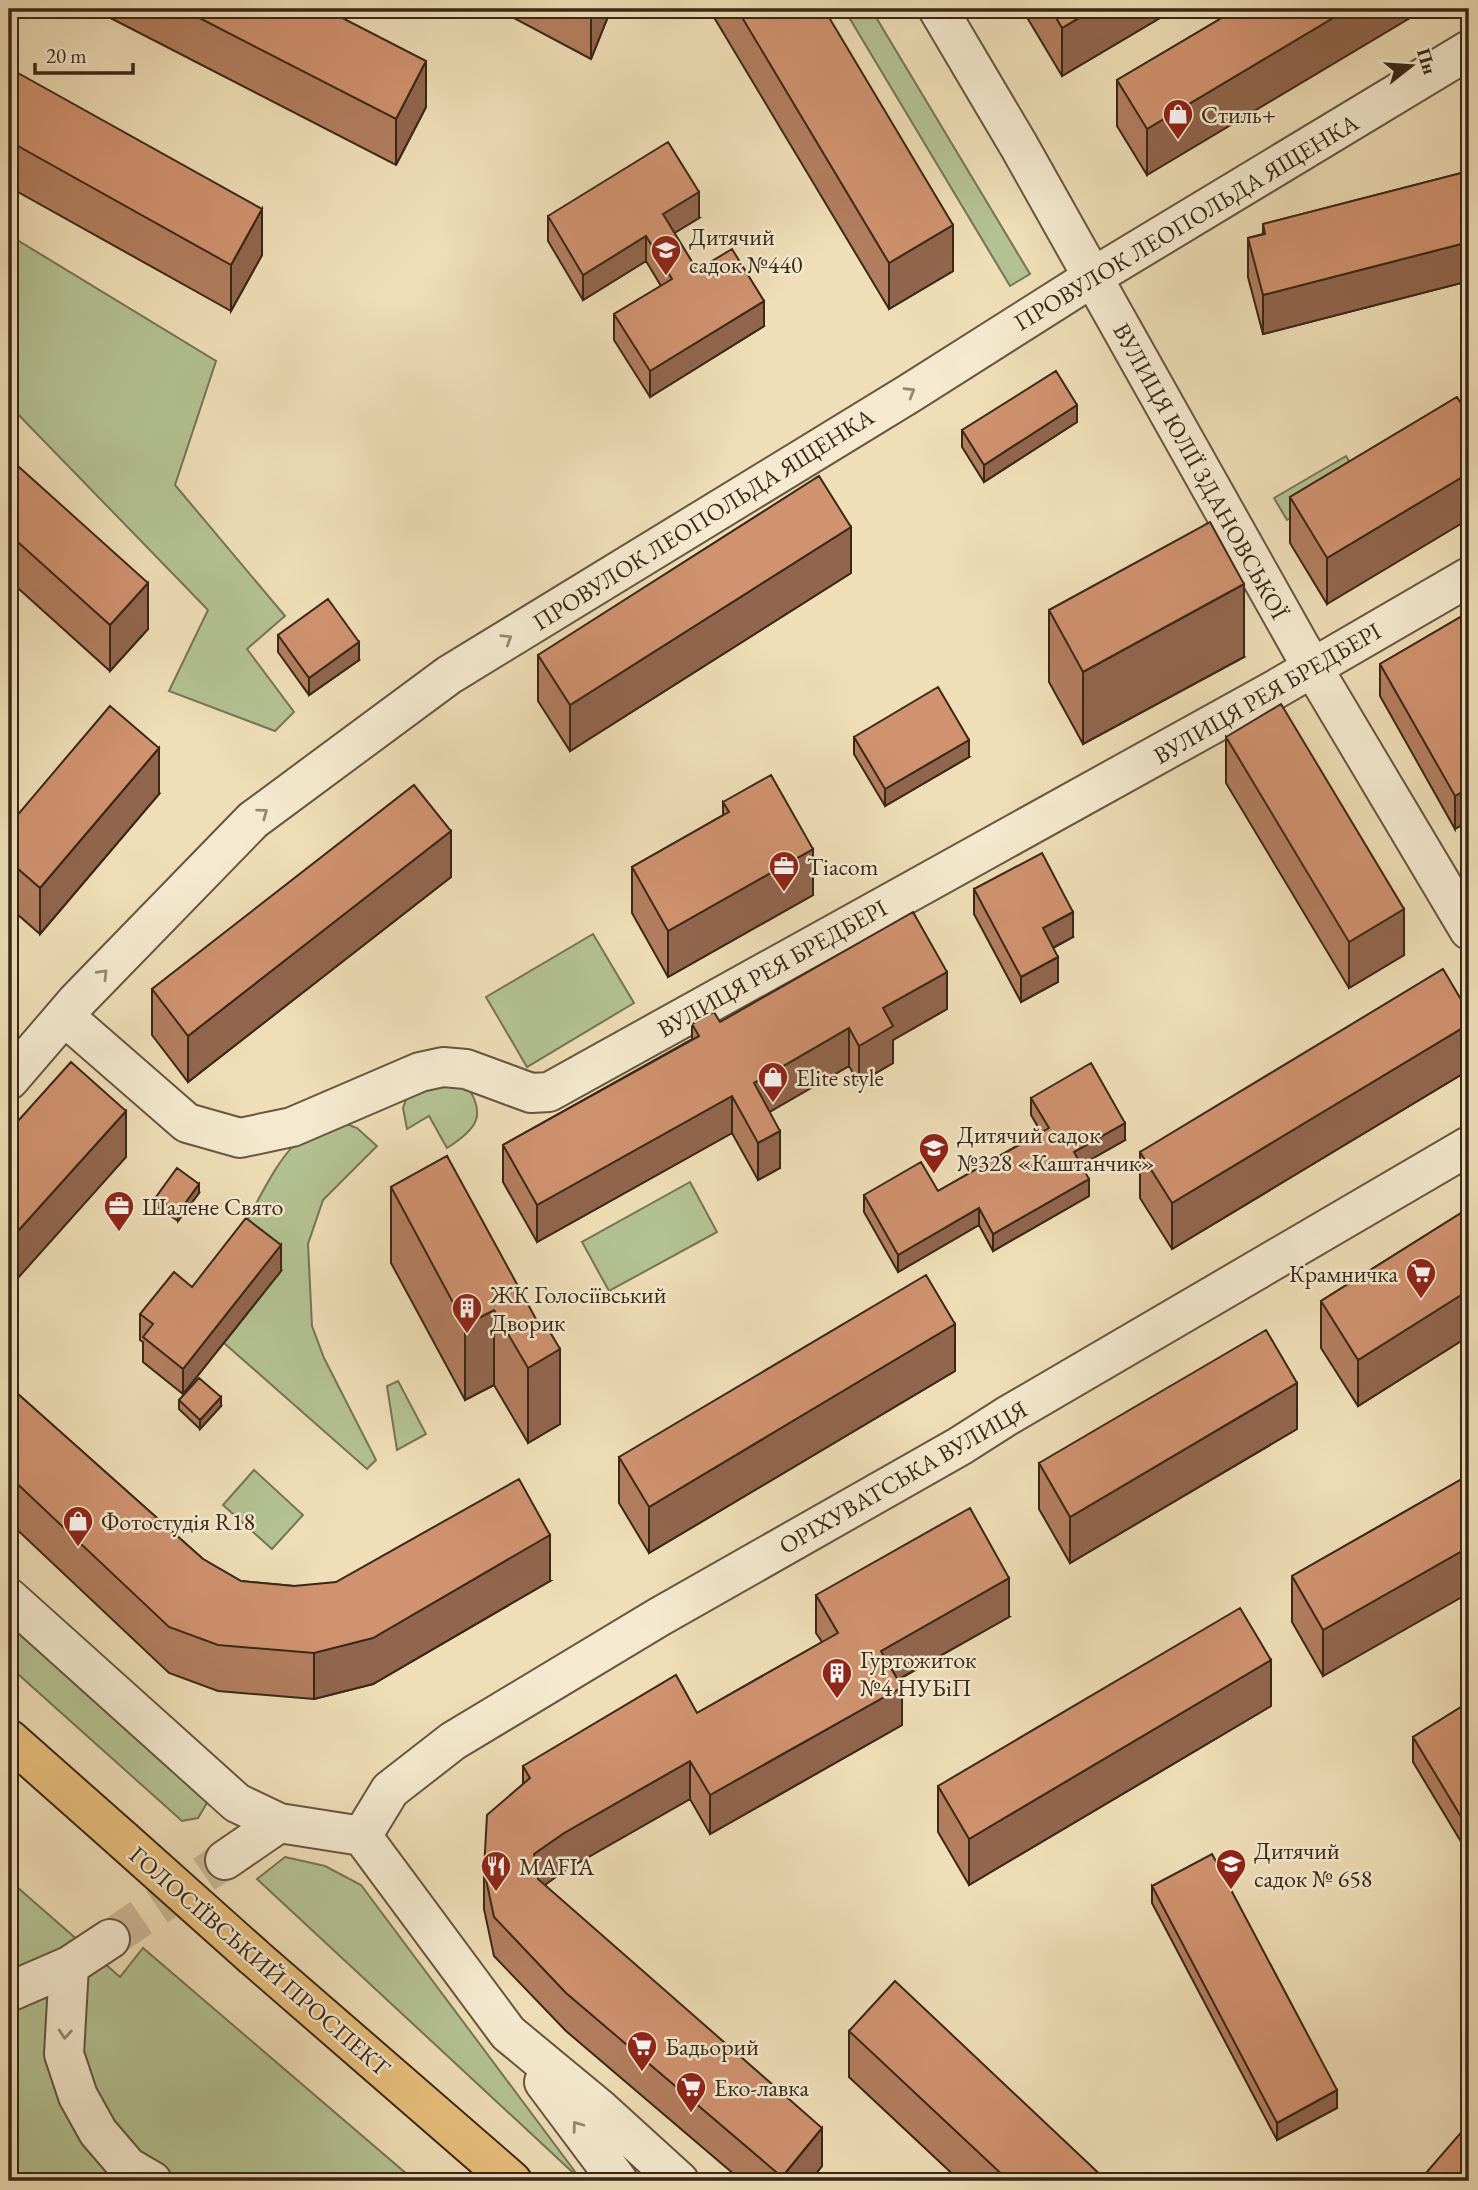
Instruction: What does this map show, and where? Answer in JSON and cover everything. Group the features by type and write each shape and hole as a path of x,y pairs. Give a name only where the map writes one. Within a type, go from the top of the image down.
{"highway":[{"name":"ГОЛОСІЇВСЬКИЙ ПРОСПЕКТ","path":"9,1739 512,2181"}],"street":[{"name":"ВУЛИЦЯ ЮЛІЇ ЗДАНОВСЬКОЇ","path":"938,9 1093,277 1312,668 1469,930"},
{"name":"ПРОВУЛОК ЛЕОПОЛЬДА ЯЩЕНКА","path":"9,1080 64,1016 253,820 449,675 910,393 1093,277 1469,50"},
{"name":"ВУЛИЦЯ РЕЯ БРЕДБЕРІ","path":"64,1016 187,1124 240,1138 292,1127 420,1072 443,1067 466,1069 531,1093 549,1092 1312,668 1469,577"},
{"name":"ОРІХУВАТСЬКА ВУЛИЦЯ","path":"362,1836 390,1790 453,1741 659,1616 960,1446 1469,1146"},
{"path":"9,1598 237,1803 279,1823 362,1836 618,2181"},
{"path":"225,1860 279,1823"},
{"path":"9,1992 69,1966 110,1939"},
{"path":"69,1966 64,2054 78,2096 98,2132 128,2167 152,2181"},
{"path":"508,2033 601,2110 679,2181"}],"green space":[{"path":"844,9 871,9 1030,274 1010,286"},
{"path":"9,235 216,361 175,485 285,616 247,649 294,712 275,731 169,691 208,610 9,405"},
{"path":"1346,456 1359,478 1287,520 1274,498"},
{"path":"593,934 634,1003 527,1067 486,997"},
{"path":"465,1083 476,1104 477,1113 472,1128 466,1134 447,1148 429,1116 407,1129 403,1108 408,1094 426,1085"},
{"path":"344,1123 357,1128 377,1146 323,1200 308,1244 312,1326 324,1358 376,1460 367,1469 224,1343 280,1271 238,1237 259,1198 294,1145 303,1138"},
{"path":"690,1182 717,1232 609,1291 582,1242"},
{"path":"398,1381 426,1434 397,1450 387,1386"},
{"path":"254,1470 303,1515 272,1549 223,1505"},
{"path":"9,1617 211,1796 198,1818 182,1821 9,1666"},
{"path":"285,1857 325,1866 361,1885 582,2181 257,1879"},
{"path":"9,1880 120,1977 143,1948 415,2181 9,2181"}],"building":[{"path":"182,9 325,9 426,61 396,119"},
{"path":"737,9 824,9 953,225 889,263"},
{"path":"1051,9 1094,9 1062,28"},
{"path":"1237,9 1348,9 1147,129 1117,80"},
{"path":"9,68 262,209 231,265 9,141"},
{"path":"668,142 699,192 663,214 697,270 732,249 764,301 650,371 614,314 672,279 646,236 583,275 548,216"},
{"path":"1469,171 1469,242 1263,295 1248,238 1265,234 1263,224"},
{"path":"1056,371 1077,405 984,465 962,430"},
{"path":"1457,397 1469,417 1469,473 1327,558 1290,497"},
{"path":"9,458 148,583 110,625 9,534"},
{"path":"819,476 851,527 570,705 538,655"},
{"path":"1210,522 1244,584 1083,672 1049,610"},
{"path":"328,599 359,642 309,678 278,635"},
{"path":"1469,612 1469,788 1455,796 1380,664"},
{"path":"938,687 969,740 885,789 854,737"},
{"path":"9,692 17,699 9,708"},
{"path":"1281,704 1404,909 1349,942 1226,737"},
{"path":"110,706 159,748 40,888 9,861 9,825"},
{"path":"771,775 813,849 668,931 632,867 729,812 723,802"},
{"path":"414,785 451,831 188,1036 152,989"},
{"path":"1042,853 1073,912 1043,928 1058,957 1021,977 974,889"},
{"path":"913,912 947,972 883,1008 893,1026 859,1046 849,1028 754,1083 780,1131 758,1143 732,1096 537,1205 503,1145 699,1036 692,1024 714,1012 720,1022"},
{"path":"1443,969 1469,1013 1469,1024 1172,1203 1140,1152"},
{"path":"71,1062 126,1111 9,1241 9,1131"},
{"path":"1091,1063 1125,1123 1074,1152 1089,1179 993,1234 979,1208 898,1255 864,1195 921,1162 938,1191 1049,1128 1031,1098"},
{"path":"447,1156 542,1330 547,1327 560,1349 528,1368 494,1310 465,1325 391,1187"},
{"path":"177,1168 199,1184 178,1213 156,1197"},
{"path":"1469,1208 1469,1290 1358,1360 1321,1301"},
{"path":"246,1218 281,1245 183,1369 143,1337 153,1324 140,1314 174,1272 192,1287"},
{"path":"926,1275 955,1324 649,1507 619,1457"},
{"path":"1266,1330 1297,1383 1070,1517 1039,1463"},
{"path":"199,1378 221,1397 200,1420 179,1400"},
{"path":"9,1386 203,1559 241,1581 294,1586 336,1582 519,1479 550,1535 373,1638 314,1653 218,1645 169,1627 9,1476"},
{"path":"1469,1475 1469,1547 1323,1630 1292,1576"},
{"path":"970,1508 1009,1578 881,1651 902,1687 710,1795 690,1761 564,1833 534,1854 538,1879 822,2128 782,2177 566,1993 494,1917 484,1870 487,1815 530,1778 523,1766 676,1675 697,1713 838,1633 816,1595"},
{"path":"1240,1608 1271,1660 969,1839 938,1786"},
{"path":"1469,1702 1469,1830 1413,1737"},
{"path":"1212,1854 1337,2090 1277,2123 1152,1886"},
{"path":"895,1981 1107,2181 1009,2181 849,2031"},
{"path":"1465,2128 1469,2132 1469,2181 1419,2181"}],"tunnel":[{"path":"110,1939 225,1860"}],"place":[{"name":"Стиль+","path":"1178,141"},
{"name":"Дитячий садок №440","path":"666,277"},
{"name":"Tiacom","path":"784,893"},
{"name":"Elite style","path":"773,1104"},
{"name":"Дитячий садок №328 «Каштанчик»","path":"934,1175"},
{"name":"Шалене Свято","path":"119,1233"},
{"name":"Крамничка","path":"1421,1300"},
{"name":"ЖК Голосіївський Дворик","path":"467,1335"},
{"name":"Фотостудія R18","path":"78,1548"},
{"name":"Гуртожиток №4 НУБіП","path":"837,1700"},
{"name":"Дитячий садок № 658","path":"1231,1891"},
{"name":"MAFIA","path":"496,1893"},
{"name":"Бадьорий","path":"642,2073"},
{"name":"Еко-лавка","path":"691,2114"}]}
